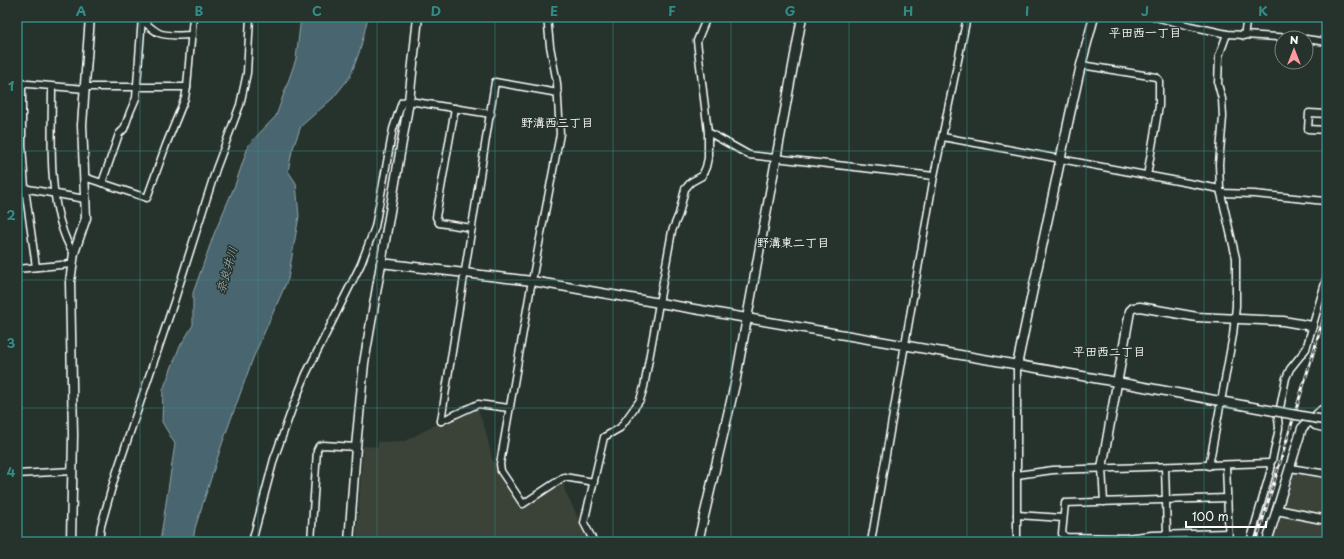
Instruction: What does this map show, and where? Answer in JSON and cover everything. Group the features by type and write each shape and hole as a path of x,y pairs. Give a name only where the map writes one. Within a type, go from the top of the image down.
{"street":[{"path":"71,542 72,471 70,282 74,253 86,218 82,125 90,17"},
{"path":"84,177 147,198 185,98 193,17"},
{"path":"97,542 114,480 169,318 216,169 240,105 246,73 250,17"},
{"path":"350,542 356,447 364,363 409,101 418,17"},
{"path":"547,17 550,46 557,83 560,134 532,281 500,464 501,471 523,504 564,477 594,482"},
{"path":"594,542 584,523 604,437 620,428 640,400 644,387 672,231 679,214 685,189 691,182 702,176 708,158 708,132 698,41 707,17"},
{"path":"698,542 735,384 748,319 802,17"},
{"path":"871,542 934,176 968,17"},
{"path":"1017,542 1016,365 1081,65 1094,17"},
{"path":"1155,17 1227,34 1274,37"},
{"path":"1244,36 1247,17"},
{"path":"1327,17 1327,36"},
{"path":"140,18 159,33 192,35"},
{"path":"102,183 119,134 124,128 136,98 140,18"},
{"path":"1222,396 1235,318 1236,258 1221,191 1219,164 1223,117 1222,99 1218,84 1219,56 1227,34"},
{"path":"1314,40 1327,42"},
{"path":"1081,65 1156,77 1160,80 1159,106 1147,176"},
{"path":"509,408 478,404 441,421 495,82 558,93"},
{"path":"36,267 24,188 19,83 85,88 187,86"},
{"path":"52,86 54,193 58,216 69,248 74,253"},
{"path":"252,542 274,459 303,381 361,264 374,227 393,129 402,102 409,101 491,114"},
{"path":"455,108 436,217 438,223 472,228"},
{"path":"1327,114 1309,113 1308,129 1327,130"},
{"path":"708,132 750,155 934,176"},
{"path":"943,138 1221,191 1327,200"},
{"path":"17,187 85,199"},
{"path":"381,263 532,281 1117,382 1326,420"},
{"path":"17,269 72,264"},
{"path":"1250,542 1271,469 1270,463 1272,461 1279,428 1278,418 1286,378 1290,369 1306,349 1327,276"},
{"path":"1104,502 1102,468 1130,311 1133,308 1197,317 1290,322 1312,326"},
{"path":"1210,466 1220,407"},
{"path":"1267,542 1302,428 1322,410 1327,411"},
{"path":"1310,421 1315,426 1327,429"},
{"path":"311,542 317,450 319,446 323,445 356,447"},
{"path":"1017,476 1053,470 1270,463"},
{"path":"1226,465 1229,542"},
{"path":"1165,467 1167,534"},
{"path":"1290,468 1327,474"},
{"path":"17,474 72,471"},
{"path":"1227,498 1065,504 1062,534 1066,537 1125,538 1167,534 1228,533"},
{"path":"1277,510 1327,520"},
{"path":"1017,515 1063,518"}],"shaded area":[{"path":"477,406 486,432 492,459 523,508 530,501 563,482 565,491 590,542 356,542 363,446 378,447 378,442 405,441 437,424"},
{"path":"1294,472 1327,479 1327,517 1282,509 1291,474"},
{"path":"1280,516 1327,524 1327,542 1270,542 1278,517"}],"water":[{"name":"奈良井川","path":"301,17 368,17 360,50 350,77 333,98 301,126 292,151 288,171 296,183 299,216 288,279 253,358 222,444 195,528 193,542 160,542 175,444 162,422 163,390 179,348 193,325 193,293 214,234 235,185 249,144 276,116 296,59"}],"railway":[{"path":"1256,542 1327,307"}],"district":[{"name":"平田西一丁目","path":"1145,33"},
{"name":"野溝西三丁目","path":"557,123"},
{"name":"野溝東二丁目","path":"793,243"},
{"name":"平田西二丁目","path":"1109,352"}]}
